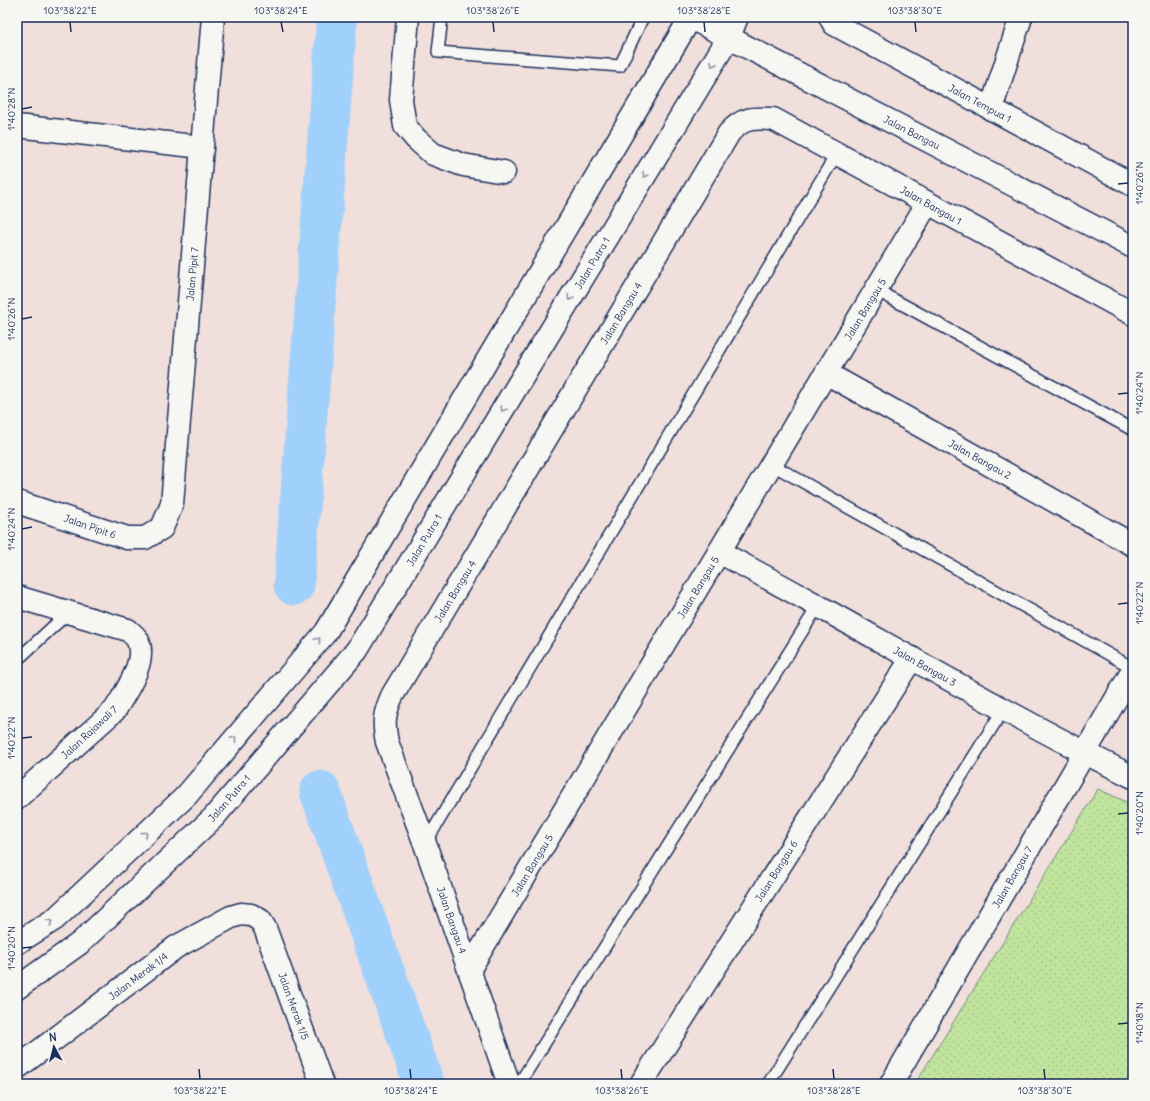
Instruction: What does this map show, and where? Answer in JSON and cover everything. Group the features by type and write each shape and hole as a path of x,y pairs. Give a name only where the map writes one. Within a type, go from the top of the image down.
{"street":[{"name":"Jalan Pipit 7","path":"162,528 172,504 213,17"},
{"path":"408,17 400,100 405,126 416,139 433,154 462,165 504,172"},
{"path":"17,943 55,919 186,796 326,632 691,17"},
{"name":"Jalan Bangau","path":"691,17 1133,246"},
{"name":"Jalan Putra 1","path":"17,988 80,943 214,817 357,650 729,37 737,17"},
{"name":"Jalan Tempua 1","path":"830,17 834,24 1133,185"},
{"path":"991,109 1021,17"},
{"name":"Jalan Bangau 1","path":"729,133 737,125 748,119 773,119 927,204 1133,314"},
{"path":"17,126 202,147"},
{"name":"Jalan Bangau 4","path":"509,1084 425,844 386,742 384,726 385,710 396,689 729,133"},
{"name":"Jalan Bangau 5","path":"469,970 927,204"},
{"name":"Jalan Bangau 2","path":"826,373 1133,545"},
{"name":"Jalan Pipit 6","path":"17,502 126,538 145,538 162,528"},
{"name":"Jalan Bangau 3","path":"719,552 912,658 1003,710 1085,753 1133,776"},
{"name":"Jalan Rajawali 7","path":"17,597 128,630 138,640 141,654 126,693 115,710 17,798"},
{"name":"Jalan Bangau 6","path":"641,1084 912,658"},
{"name":"Jalan Bangau 7","path":"891,1084 1133,669"},
{"name":"Jalan Merak 1/4","path":"17,1068 176,947 231,917 241,914 251,915 260,920 265,928"},
{"name":"Jalan Merak 1/5","path":"265,928 322,1084"}],"lane":[{"path":"442,17 438,52 620,66 643,17"},
{"path":"425,844 837,154"},
{"path":"876,290 1133,430"},
{"path":"771,464 1133,669"},
{"path":"519,1084 818,606"},
{"path":"17,660 70,612"},
{"path":"768,1084 1003,710"}],"green space":[{"path":"1098,789 1133,805 1133,1084 915,1084"}],"waterway":[{"path":"294,585 337,17"},
{"path":"320,791 424,1084"}]}
